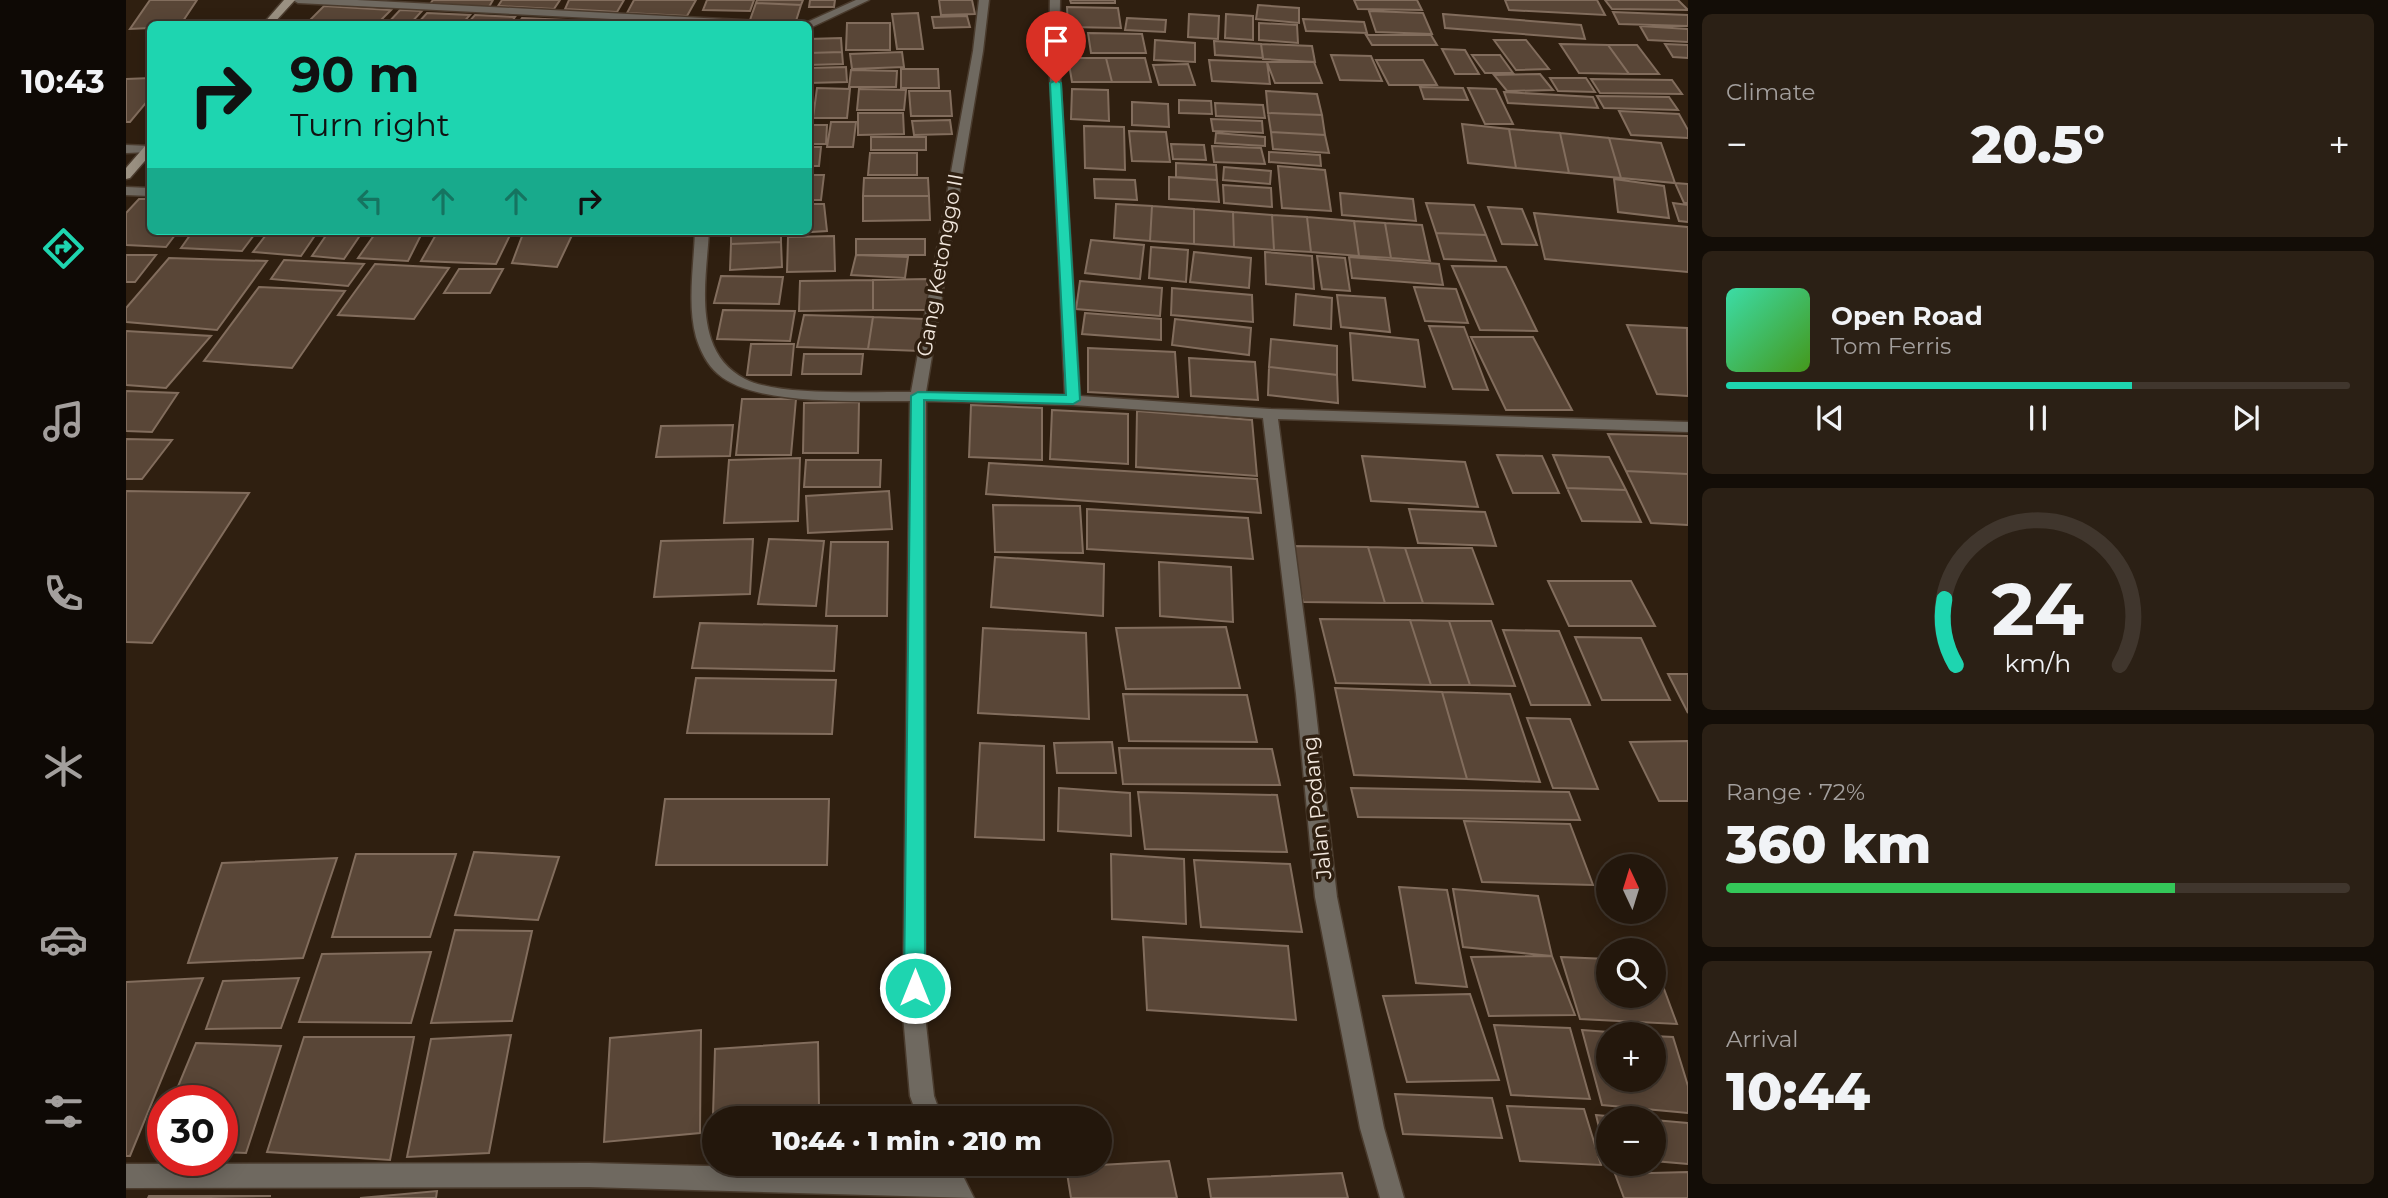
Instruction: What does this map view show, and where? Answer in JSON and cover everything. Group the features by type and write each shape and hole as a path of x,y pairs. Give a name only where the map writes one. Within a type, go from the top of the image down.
{"street":[{"path":"271,21 290,0"},
{"path":"298,0 703,21"},
{"path":"812,23 863,0"},
{"name":"Gang Ketonggo II","path":"926,1106 922,1096 914,1015 918,396 978,51 984,0"},
{"path":"1055,0 1054,57 1073,400"},
{"path":"126,149 147,149"},
{"path":"126,175 147,152"},
{"path":"126,191 147,192"},
{"path":"702,235 699,323 708,350 721,368 738,382 769,391 1073,400 1270,414 1688,428"},
{"name":"Jalan Podang","path":"1270,414 1305,694 1326,897 1372,1128 1392,1198"},
{"path":"126,1175 589,1175 953,1182"}],"building":[{"path":"150,0 197,0 183,21 147,21 147,28 130,29"},
{"path":"433,0 493,0 489,7 430,4"},
{"path":"502,0 560,0 554,9 498,6"},
{"path":"569,0 624,0 617,12 565,9"},
{"path":"634,0 696,0 687,16 627,13"},
{"path":"707,0 754,0 750,11 703,10"},
{"path":"757,0 803,0 801,5 756,3"},
{"path":"810,0 835,0 834,7 809,7"},
{"path":"939,0 972,0 975,14 941,15"},
{"path":"1070,0 1115,0 1115,3 1071,3"},
{"path":"1354,0 1417,0 1422,10 1358,9"},
{"path":"1505,0 1597,0 1605,15 1509,10"},
{"path":"1605,0 1678,0 1688,10 1612,9"},
{"path":"756,3 801,5 796,21 750,20"},
{"path":"1258,5 1299,8 1299,23 1256,19"},
{"path":"324,6 391,10 380,21 309,21"},
{"path":"1067,7 1118,8 1121,28 1068,27"},
{"path":"400,10 422,11 413,21 390,21"},
{"path":"1369,11 1423,13 1432,34 1376,32"},
{"path":"1613,12 1688,15 1688,26 1619,24"},
{"path":"427,13 470,15 465,21 420,21"},
{"path":"918,13 923,49 897,49 892,14"},
{"path":"1189,14 1219,16 1218,39 1188,37"},
{"path":"1226,14 1253,16 1253,40 1225,38"},
{"path":"1443,14 1581,25 1585,39 1445,28"},
{"path":"475,15 515,17 512,21 470,21"},
{"path":"967,16 970,27 934,28 932,17"},
{"path":"522,18 566,20 565,21 520,21"},
{"path":"1127,18 1166,20 1165,32 1125,30"},
{"path":"1303,19 1364,22 1367,33 1306,31"},
{"path":"847,23 890,23 890,50 846,50"},
{"path":"1259,23 1297,25 1298,43 1259,40"},
{"path":"1640,26 1688,29 1688,42 1648,40"},
{"path":"1088,33 1142,34 1146,53 1091,53"},
{"path":"1366,35 1431,35 1437,45 1372,45"},
{"path":"841,38 842,52 812,53 812,39"},
{"path":"1155,40 1195,43 1195,62 1154,60"},
{"path":"1494,40 1526,40 1549,69 1516,70"},
{"path":"1214,41 1261,44 1263,58 1215,55"},
{"path":"1261,44 1312,46 1315,62 1263,59"},
{"path":"1560,44 1608,45 1629,74 1579,73"},
{"path":"1665,44 1688,45 1688,58 1673,57"},
{"path":"1608,45 1637,45 1659,74 1629,74"},
{"path":"1442,49 1465,50 1479,74 1455,74"},
{"path":"842,52 843,64 812,65 812,53"},
{"path":"902,52 904,67 852,69 850,54"},
{"path":"1331,55 1371,56 1382,81 1340,80"},
{"path":"1472,55 1500,55 1513,73 1485,73"},
{"path":"1068,58 1106,58 1112,82 1072,82"},
{"path":"1106,58 1145,58 1151,82 1112,82"},
{"path":"1209,60 1267,62 1270,84 1212,81"},
{"path":"1376,60 1423,60 1437,85 1389,85"},
{"path":"1267,62 1314,62 1322,83 1275,83"},
{"path":"1188,64 1195,85 1159,85 1153,65"},
{"path":"846,67 847,82 812,83 812,68"},
{"path":"901,69 938,69 939,88 901,88"},
{"path":"851,70 897,71 896,87 849,87"},
{"path":"1540,74 1553,90 1507,91 1494,75"},
{"path":"147,78 147,102 130,122 126,122 126,79"},
{"path":"1550,78 1586,78 1595,92 1558,91"},
{"path":"1591,79 1672,80 1682,94 1600,93"},
{"path":"1420,87 1463,88 1468,100 1424,99"},
{"path":"817,88 850,89 847,118 813,118"},
{"path":"1468,88 1496,89 1513,124 1485,124"},
{"path":"859,89 906,90 904,110 857,110"},
{"path":"1072,89 1108,90 1109,121 1071,119"},
{"path":"909,91 950,91 952,116 911,116"},
{"path":"1266,91 1317,94 1322,115 1268,113"},
{"path":"1504,92 1593,97 1598,108 1508,103"},
{"path":"1597,96 1669,97 1678,110 1604,108"},
{"path":"1179,100 1211,101 1212,114 1179,113"},
{"path":"1132,102 1168,104 1169,127 1132,125"},
{"path":"1215,103 1263,105 1265,118 1216,116"},
{"path":"1619,111 1679,114 1688,130 1688,138 1631,135"},
{"path":"858,113 903,113 904,134 858,135"},
{"path":"1268,113 1322,115 1325,135 1271,132"},
{"path":"1211,119 1262,121 1263,133 1213,131"},
{"path":"950,120 952,134 914,135 912,121"},
{"path":"831,122 856,122 853,147 827,147"},
{"path":"1462,124 1509,129 1516,168 1468,163"},
{"path":"812,125 827,125 826,144 812,144"},
{"path":"1084,126 1124,127 1125,170 1085,168"},
{"path":"1509,129 1560,133 1569,173 1516,168"},
{"path":"1129,131 1166,132 1170,162 1132,161"},
{"path":"1271,132 1325,135 1329,153 1273,149"},
{"path":"1216,133 1265,137 1265,146 1215,143"},
{"path":"1560,133 1609,138 1621,178 1569,173"},
{"path":"871,137 926,137 926,150 871,150"},
{"path":"1609,138 1661,143 1675,183 1621,178"},
{"path":"1171,144 1204,145 1206,160 1173,159"},
{"path":"1212,146 1261,148 1265,164 1214,162"},
{"path":"812,147 821,147 819,166 812,166"},
{"path":"1269,152 1320,155 1321,166 1269,162"},
{"path":"870,153 917,153 917,175 868,175"},
{"path":"1176,163 1216,165 1217,180 1176,177"},
{"path":"1278,166 1325,170 1331,211 1282,208"},
{"path":"1224,167 1271,171 1270,184 1223,180"},
{"path":"812,175 824,175 821,200 812,200"},
{"path":"1169,177 1217,180 1219,202 1169,199"},
{"path":"864,178 928,178 929,196 863,196"},
{"path":"1094,179 1135,180 1137,200 1095,198"},
{"path":"1614,179 1664,186 1669,218 1618,212"},
{"path":"1675,183 1688,184 1688,203 1684,203"},
{"path":"1223,185 1271,188 1272,207 1224,203"},
{"path":"1340,193 1413,199 1416,221 1342,215"},
{"path":"863,196 929,196 930,220 863,221"},
{"path":"139,199 147,199 147,235 175,235 166,247 126,245 126,213"},
{"path":"1426,203 1474,205 1486,235 1436,233"},
{"path":"1673,203 1688,205 1688,222 1679,221"},
{"path":"812,204 824,204 827,231 812,232"},
{"path":"1116,204 1152,206 1150,241 1114,238"},
{"path":"1152,206 1194,209 1194,244 1150,241"},
{"path":"1488,207 1522,209 1537,245 1502,244"},
{"path":"1194,209 1233,212 1234,247 1194,244"},
{"path":"1233,212 1272,215 1274,250 1234,247"},
{"path":"1534,213 1688,227 1688,272 1545,259"},
{"path":"1272,215 1307,217 1311,252 1274,250"},
{"path":"1307,217 1354,221 1359,256 1311,252"},
{"path":"1354,221 1385,223 1391,258 1359,256"},
{"path":"1385,223 1422,225 1430,261 1391,258"},
{"path":"1436,233 1486,235 1496,261 1444,259"},
{"path":"190,235 254,235 242,251 181,248"},
{"path":"266,235 315,235 301,256 253,252"},
{"path":"326,235 360,235 344,259 312,256"},
{"path":"374,235 421,235 408,261 358,258"},
{"path":"436,235 510,235 496,264 421,261"},
{"path":"522,235 572,235 557,267 512,263"},
{"path":"731,235 781,235 781,242 731,244"},
{"path":"834,236 835,271 787,272 788,237"},
{"path":"856,239 925,239 925,255 856,255"},
{"path":"1091,240 1144,245 1140,279 1085,273"},
{"path":"781,242 782,267 730,270 731,244"},
{"path":"1151,247 1188,250 1186,282 1149,278"},
{"path":"1194,252 1251,258 1249,288 1190,282"},
{"path":"1265,252 1312,256 1314,289 1266,284"},
{"path":"126,255 156,255 135,282 126,282"},
{"path":"856,255 908,257 905,278 851,275"},
{"path":"1317,256 1345,258 1350,291 1322,289"},
{"path":"1349,257 1439,264 1443,285 1352,278"},
{"path":"169,258 267,261 217,330 126,322 126,308"},
{"path":"284,260 364,264 348,286 271,279"},
{"path":"375,264 449,268 414,319 338,315"},
{"path":"1452,266 1506,267 1537,331 1480,330"},
{"path":"459,269 503,269 490,293 444,293"},
{"path":"721,276 783,277 779,304 714,303"},
{"path":"927,279 929,310 873,310 873,280"},
{"path":"873,280 873,310 799,311 800,281"},
{"path":"1080,281 1162,288 1160,316 1076,309"},
{"path":"259,287 345,291 292,368 204,361"},
{"path":"1414,287 1456,289 1468,323 1425,321"},
{"path":"1172,288 1252,295 1253,322 1171,315"},
{"path":"1296,294 1332,298 1331,329 1294,325"},
{"path":"1337,295 1385,298 1390,332 1341,327"},
{"path":"723,310 795,311 790,341 717,339"},
{"path":"1085,313 1161,319 1161,340 1082,334"},
{"path":"804,315 873,317 868,349 797,347"},
{"path":"873,317 924,319 920,351 868,349"},
{"path":"1175,319 1251,328 1249,355 1172,345"},
{"path":"1627,325 1687,328 1688,396 1657,394"},
{"path":"1429,326 1464,327 1488,390 1453,389"},
{"path":"126,331 211,336 166,388 126,385"},
{"path":"1350,333 1418,340 1425,387 1353,380"},
{"path":"1471,337 1533,337 1572,410 1506,410"},
{"path":"1271,339 1337,346 1337,375 1269,367"},
{"path":"751,344 794,344 791,375 747,375"},
{"path":"1088,348 1175,352 1178,397 1088,392"},
{"path":"804,354 863,354 861,374 802,374"},
{"path":"1189,358 1255,362 1258,400 1191,396"},
{"path":"1269,367 1337,375 1338,403 1268,395"},
{"path":"126,391 178,393 152,432 126,431"},
{"path":"742,399 796,399 791,455 736,455"},
{"path":"859,402 858,453 803,453 804,403"},
{"path":"971,405 1042,408 1042,460 969,457"},
{"path":"1052,410 1128,414 1128,464 1050,459"},
{"path":"1137,411 1252,420 1257,476 1136,467"},
{"path":"733,425 730,456 656,457 661,426"},
{"path":"1608,434 1688,436 1688,474 1626,471"},
{"path":"126,439 172,440 142,479 126,479"},
{"path":"1497,455 1542,456 1559,493 1513,493"},
{"path":"1553,455 1609,457 1626,490 1567,488"},
{"path":"1362,456 1465,462 1478,507 1371,501"},
{"path":"800,458 798,521 724,523 729,460"},
{"path":"806,460 881,460 880,487 804,487"},
{"path":"989,463 1257,479 1261,513 986,494"},
{"path":"1626,471 1688,474 1688,525 1651,523"},
{"path":"1567,488 1626,490 1641,522 1582,521"},
{"path":"126,491 249,493 152,643 126,642"},
{"path":"889,491 892,529 808,533 806,496"},
{"path":"993,505 1080,506 1083,553 995,552"},
{"path":"1087,509 1248,518 1253,559 1087,549"},
{"path":"1409,509 1485,512 1496,546 1418,543"},
{"path":"753,539 750,594 654,597 661,541"},
{"path":"769,539 824,541 816,606 758,604"},
{"path":"831,542 888,542 887,616 826,616"},
{"path":"1289,546 1368,547 1385,603 1303,602"},
{"path":"1368,547 1405,548 1423,603 1385,603"},
{"path":"1405,548 1472,548 1493,604 1423,603"},
{"path":"995,557 1104,564 1103,616 991,607"},
{"path":"1159,562 1231,567 1233,622 1160,616"},
{"path":"1548,581 1631,581 1655,626 1569,626"},
{"path":"1320,619 1410,620 1431,685 1336,683"},
{"path":"1410,620 1449,621 1470,685 1431,685"},
{"path":"1449,621 1491,621 1515,686 1470,685"},
{"path":"700,623 837,626 834,671 692,668"},
{"path":"1226,627 1240,688 1126,689 1116,628"},
{"path":"983,628 1086,633 1089,719 978,713"},
{"path":"1503,630 1559,631 1590,705 1531,705"},
{"path":"1575,637 1641,638 1670,700 1602,700"},
{"path":"1668,674 1688,674 1688,713"},
{"path":"696,678 836,680 832,734 687,733"},
{"path":"1335,688 1442,692 1467,779 1354,775"},
{"path":"1442,692 1510,694 1540,782 1467,779"},
{"path":"1123,694 1247,695 1257,742 1129,741"},
{"path":"1527,718 1570,719 1598,789 1553,788"},
{"path":"1688,741 1688,801 1659,801 1630,742"},
{"path":"1112,742 1116,773 1057,773 1054,743"},
{"path":"980,743 1044,746 1044,840 975,837"},
{"path":"1119,748 1272,749 1280,785 1123,784"},
{"path":"1059,788 1130,793 1131,836 1058,831"},
{"path":"1351,788 1569,792 1580,820 1358,817"},
{"path":"1138,792 1277,795 1287,852 1145,849"},
{"path":"665,799 829,799 827,865 656,865"},
{"path":"1464,821 1570,824 1593,885 1482,882"},
{"path":"474,852 559,857 538,920 455,915"},
{"path":"356,854 456,854 430,937 332,937"},
{"path":"1111,854 1184,859 1186,924 1112,919"},
{"path":"337,858 303,958 188,963 222,863"},
{"path":"1194,860 1290,864 1302,932 1201,927"},
{"path":"1399,887 1447,890 1467,987 1416,983"},
{"path":"1453,889 1538,896 1552,956 1463,947"},
{"path":"455,930 532,931 512,1021 431,1023"},
{"path":"1143,937 1288,946 1296,1020 1147,1010"},
{"path":"431,952 411,1023 299,1022 322,954"},
{"path":"1552,956 1575,1015 1489,1016 1471,957"},
{"path":"1561,957 1596,958 1596,1008 1666,1008 1666,994 1677,1024 1666,1022 1580,1019"},
{"path":"203,978 159,1085 147,1085 147,1115 130,1156 126,1156 126,982"},
{"path":"299,978 281,1028 206,1029 223,981"},
{"path":"1470,994 1499,1080 1407,1082 1383,996"},
{"path":"1494,1025 1570,1028 1590,1099 1511,1095"},
{"path":"701,1030 700,1133 604,1142 610,1038"},
{"path":"1582,1030 1596,1031 1596,1082"},
{"path":"511,1035 489,1153 407,1157 431,1039"},
{"path":"304,1037 414,1037 390,1160 267,1152"},
{"path":"1666,1037 1673,1037 1688,1086 1688,1113 1666,1111 1666,1106 1602,1105 1599,1092 1666,1092"},
{"path":"818,1042 819,1106 713,1106 715,1049"},
{"path":"196,1043 281,1046 246,1153 238,1153 238,1085 179,1085"},
{"path":"1395,1094 1492,1098 1502,1138 1403,1134"},
{"path":"1507,1106 1584,1109 1596,1149 1596,1165 1520,1161"},
{"path":"1666,1121 1688,1123 1688,1164 1666,1162"},
{"path":"1169,1161 1177,1198 1071,1198 1067,1176 1112,1176 1112,1164"},
{"path":"1688,1172 1688,1198 1624,1198 1616,1176 1666,1176 1666,1173"},
{"path":"1342,1173 1348,1198 1211,1198 1208,1179"},
{"path":"437,1191 436,1198 360,1198"},
{"path":"149,1196 271,1196 148,1198"}],"route":[{"path":"915,988 918,396 1073,400 1056,83"}]}
